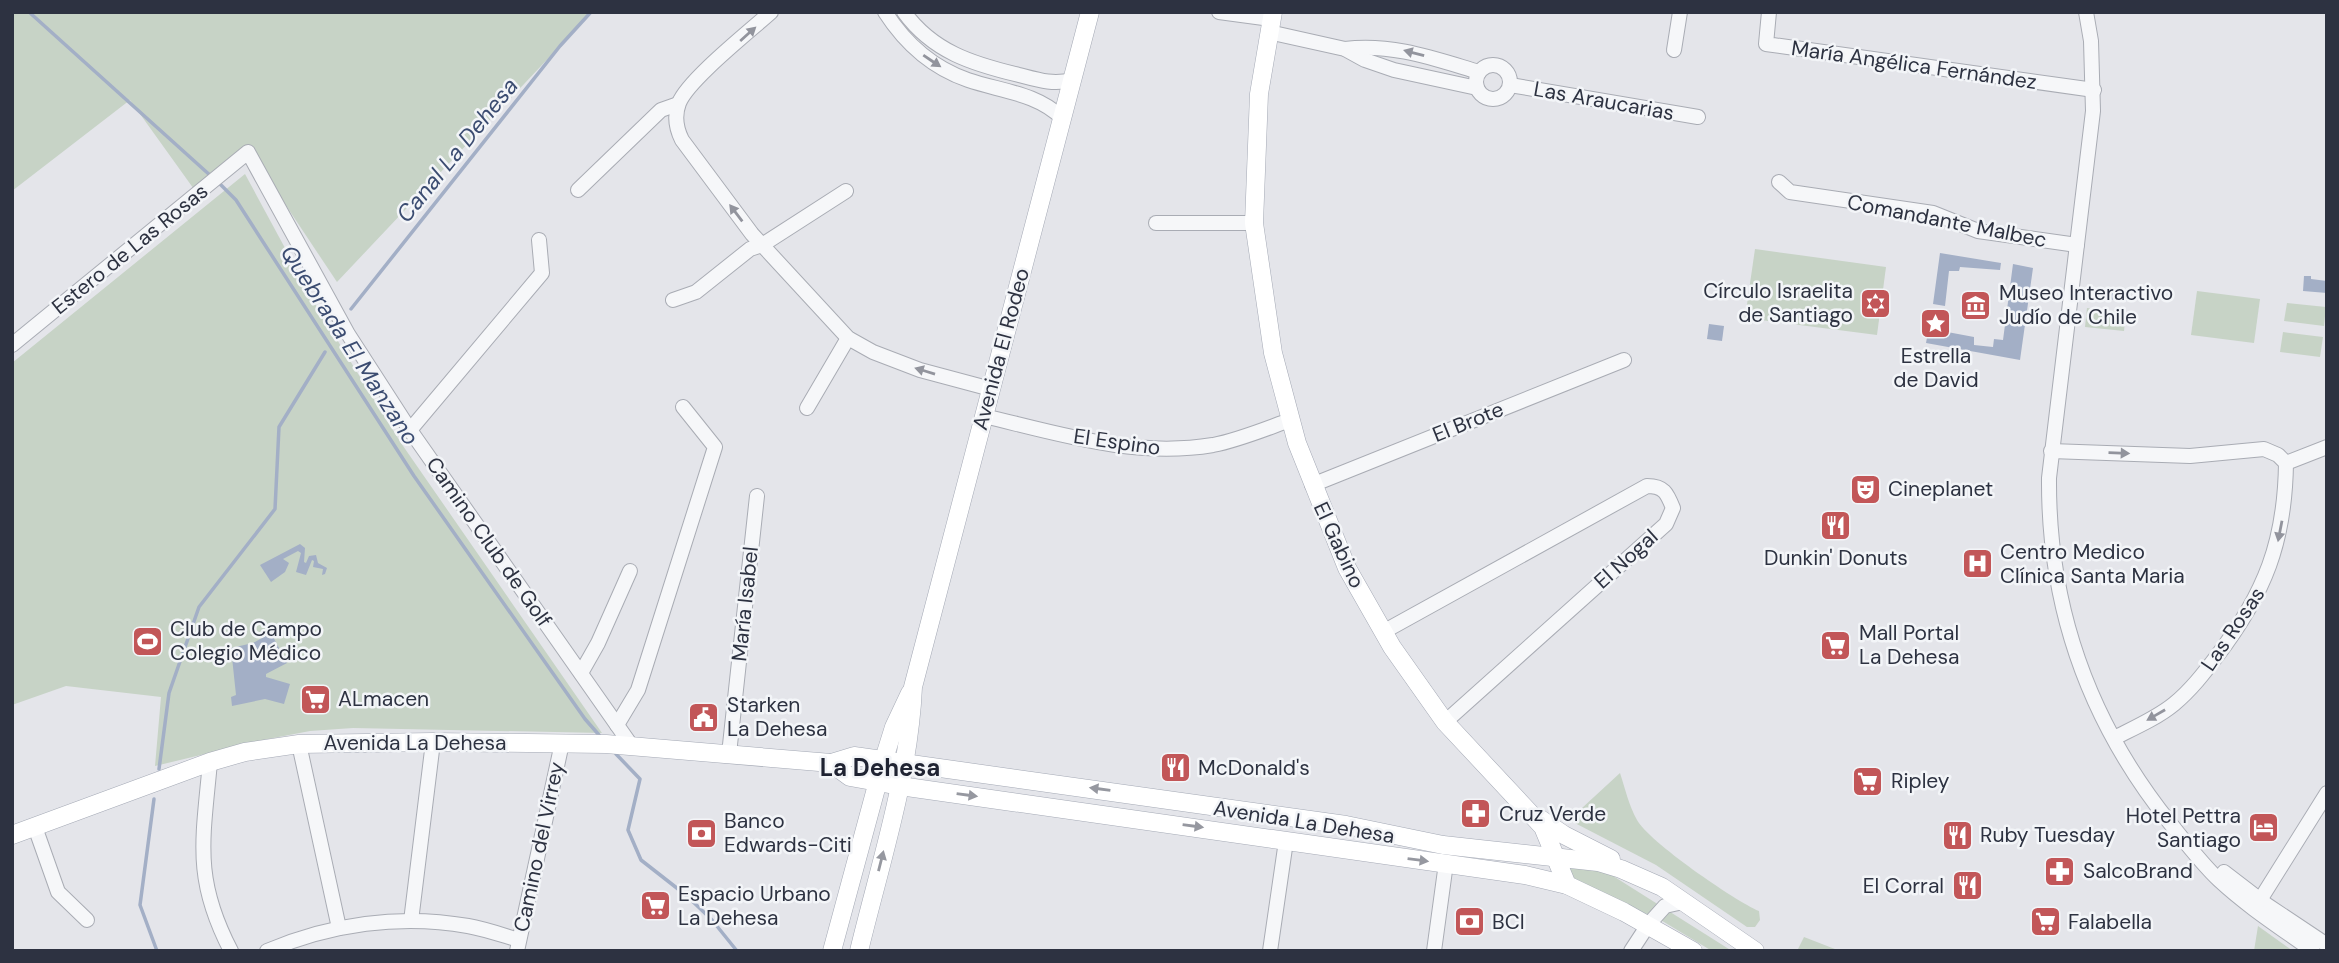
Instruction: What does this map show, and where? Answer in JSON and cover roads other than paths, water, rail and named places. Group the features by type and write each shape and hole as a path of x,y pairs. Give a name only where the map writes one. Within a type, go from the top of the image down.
{"main road":[{"name":"Avenida El Rodeo","path":"832,951 884,759 894,727 913,687 1090,12"},
{"name":"El Gabino","path":"1271,21 1258,116 1254,223 1271,344 1290,420 1312,485 1347,568 1383,632 1445,722 1473,753 1534,814 1564,835 1651,881"},
{"name":"Avenida El Rodeo","path":"859,951 905,762 913,687"},
{"name":"Avenida La Dehesa","path":"12,835 210,762 245,752 299,744 562,743 831,762 855,756 1346,825 1443,845 1598,862 1651,881 1755,951"},
{"name":"Avenida La Dehesa","path":"831,762 850,777 900,786 1525,875 1567,886 1648,925 1693,951"},
{"name":"El Gabino","path":"1534,814 1543,827 1567,886"},
{"path":"849,890 858,885 866,886 870,902"}],"street":[{"path":"771,12 692,84 678,104 677,124 682,140 762,244 848,338 873,352 920,370 991,389"},
{"path":"885,12 908,42 949,72 1047,104 1062,118"},
{"path":"904,12 924,36 947,52 984,67 1053,83 1072,80"},
{"name":"Las Araucarias","path":"1219,12 1271,21 1394,70 1477,88 1483,97 1494,100 1505,95 1510,85 1509,75 1503,68 1493,65 1479,72 1392,48 1345,49"},
{"path":"1674,50 1680,12"},
{"name":"María Angélica Fernández","path":"1769,12 1766,44 2094,90"},
{"name":"Comandante Malbec","path":"2087,12 2094,90 2050,451 2050,532 2063,613 2089,690 2143,787 2178,833 2225,884 2266,918 2313,951"},
{"path":"1477,88 1479,72"},
{"path":"1047,104 1044,92 1053,83"},
{"name":"Las Araucarias","path":"1510,85 1698,117"},
{"path":"578,190 661,110 678,104"},
{"name":"Estero de Las Rosas","path":"12,345 248,152"},
{"name":"Camino Club de Golf","path":"248,152 348,334 410,430 631,746"},
{"name":"Comandante Malbec","path":"1779,182 1790,192 1933,213 1978,231 2077,245"},
{"path":"674,300 696,292 750,249 846,191"},
{"path":"1156,223 1254,223"},
{"path":"410,430 542,273 539,240"},
{"path":"807,408 848,338"},
{"name":"El Brote","path":"1312,485 1624,360"},
{"path":"617,725 638,690 715,447 683,407"},
{"name":"El Espino","path":"984,416 1110,445 1159,450 1213,445 1290,420"},
{"path":"2050,451 2190,456 2264,449 2278,455 2286,463 2327,447"},
{"name":"Las Rosas","path":"2114,738 2172,706 2194,686 2245,617 2265,582 2279,537 2286,495 2286,463"},
{"name":"El Nogal","path":"1383,632 1647,486 1658,486 1666,492 1673,508 1666,524 1445,722"},
{"name":"María Isabel","path":"729,754 757,496"},
{"path":"581,673 598,643 630,571"},
{"path":"411,921 433,742"},
{"name":"Camino del Virrey","path":"518,946 562,743"},
{"path":"299,744 339,928"},
{"path":"210,762 202,846 204,881 212,912 231,951"},
{"path":"2260,900 2327,793"},
{"path":"35,827 58,892 87,920"},
{"name":"Comandante Malbec","path":"2178,833 2260,900 2327,945"},
{"path":"1270,951 1286,841"},
{"path":"1434,951 1446,863"},
{"path":"1631,951 1648,925 1665,906 1683,902"},
{"path":"267,951 339,928 411,921 471,926 518,946"}],"water":[{"path":"1940,253 2001,263 2000,270 1960,267 1959,271 1949,271 1945,306 1933,304"},
{"path":"2013,264 2033,268 2020,360 1926,343 1930,321 1943,323 1942,331 1974,337 1974,345 1993,347 1994,339 2003,340"},
{"path":"2304,276 2327,281 2327,293 2303,291"},
{"path":"2106,288 2128,291 2127,301 2105,299"},
{"path":"1709,324 1724,326 1722,341 1707,339"},
{"name":"Club de Campo Colegio Médico","path":"300,544 305,548 304,562 306,563 309,556 316,555 318,563 327,568 325,574 322,575 323,569 313,567 312,560 306,575 296,572 301,553 298,551 283,559 289,563 285,572 271,582 260,565"},
{"name":"Club de Campo Colegio Médico","path":"271,633 287,663 266,674 266,677 290,684 284,704 265,699 232,706 231,697 236,695 231,648 253,643"}],"waterway":[{"name":"Quebrada El Manzano","path":"29,12 212,177"},
{"name":"Canal La Dehesa","path":"351,309 560,46 591,12"},
{"name":"Quebrada El Manzano","path":"218,182 236,200 414,476 599,735"},
{"name":"Canal La Dehesa","path":"159,769 169,693 199,607 275,509 279,427 325,352"},
{"name":"Quebrada El Manzano","path":"616,754 640,779 628,830 641,860 687,896 712,920 737,951"},
{"name":"Canal La Dehesa","path":"154,799 140,905 157,951"}],"place":[{"name":"Círculo Israelita de Santiago","path":"1876,303"},
{"name":"Museo Interactivo Judío de Chile","path":"1976,305"},
{"name":"Estrella de David","path":"1936,324"},
{"name":"Cineplanet","path":"1865,489"},
{"name":"Dunkin' Donuts","path":"1836,526"},
{"name":"Centro Medico Clínica Santa Maria","path":"1977,564"},
{"name":"Club de Campo Colegio Médico","path":"147,641"},
{"name":"Mall Portal La Dehesa","path":"1836,645"},
{"name":"ALmacen","path":"315,699"},
{"name":"Starken La Dehesa","path":"704,717"},
{"name":"McDonald's","path":"1175,768"},
{"name":"Ripley","path":"1868,781"},
{"name":"Cruz Verde","path":"1476,814"},
{"name":"Hotel Pettra Santiago","path":"2264,828"},
{"name":"Banco Edwards-Citi","path":"701,833"},
{"name":"Ruby Tuesday","path":"1957,835"},
{"name":"SalcoBrand","path":"2060,871"},
{"name":"El Corral","path":"1967,886"},
{"name":"Espacio Urbano La Dehesa","path":"655,906"},
{"name":"BCI","path":"1469,922"},
{"name":"Falabella","path":"2045,922"}],"district":[{"name":"La Dehesa","path":"880,767"}]}
